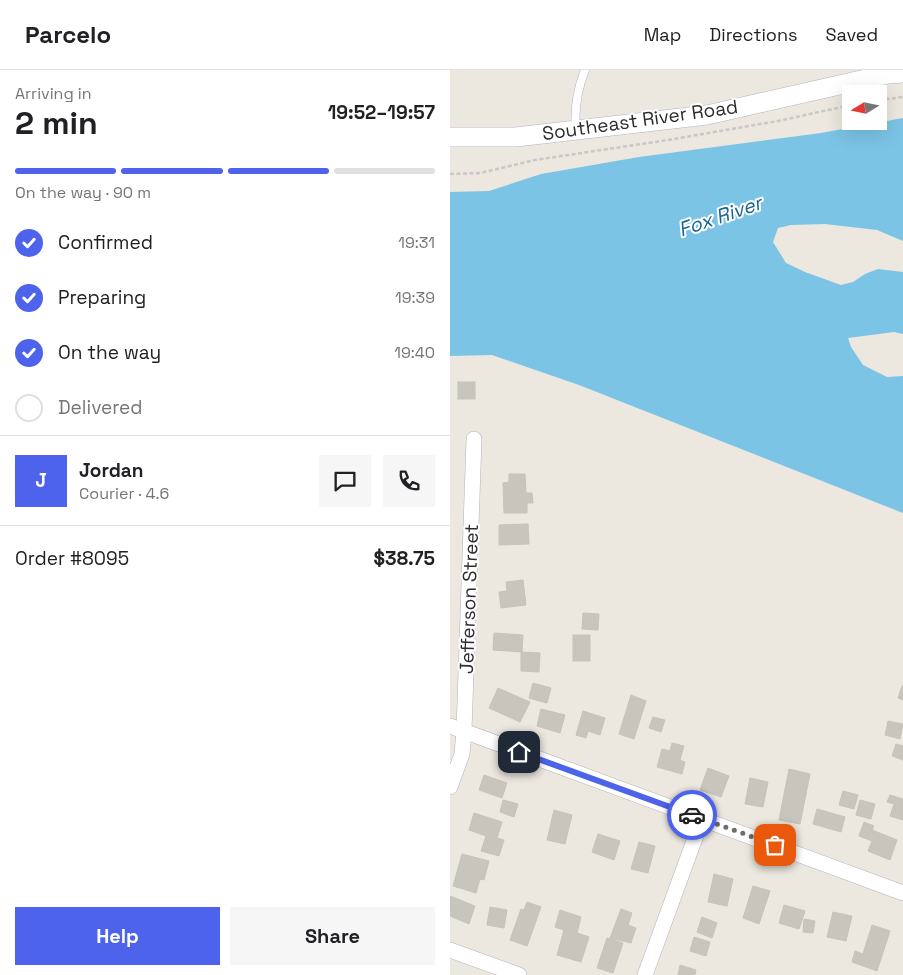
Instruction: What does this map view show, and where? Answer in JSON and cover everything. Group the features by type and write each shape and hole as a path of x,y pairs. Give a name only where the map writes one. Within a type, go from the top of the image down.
{"street":[{"name":"Southeast River Road","path":"450,137 516,137 707,115 895,74"},
{"name":"Jefferson Street","path":"450,787 462,754 457,729 474,439"},
{"path":"457,729 903,893"},
{"path":"645,975 702,819"},
{"path":"450,950 519,975"}],"lane":[{"path":"576,130 574,110 578,87 585,70"}],"path":[{"path":"888,99 903,97"},
{"path":"450,174 480,173 535,160 778,121 842,107"}],"water":[{"name":"Fox River","path":"903,118 903,241 877,230 825,224 791,225 778,228 773,242 786,263 841,285 853,282 865,274 878,269 903,272 903,334 894,332 848,338 851,347 863,365 887,377 903,376 903,513 579,385 492,355 450,356 450,192 489,191 541,174 639,157 842,129 888,130 888,121"}],"building":[{"path":"458,382 475,382 475,399 458,399"},
{"path":"509,474 525,474 526,493 532,493 533,503 527,503 527,513 504,513 503,483 509,482"},
{"path":"528,524 529,544 499,545 499,525"},
{"path":"523,580 526,605 501,608 499,592 507,591 506,582"},
{"path":"583,613 599,614 598,630 582,629"},
{"path":"494,633 523,635 522,652 493,650"},
{"path":"573,635 590,635 590,661 573,661"},
{"path":"521,652 540,653 539,672 521,671"},
{"path":"533,683 551,688 547,703 529,698"},
{"path":"903,686 903,700 898,698"},
{"path":"498,688 530,702 520,722 489,708"},
{"path":"631,695 646,701 634,739 619,734"},
{"path":"541,709 565,715 560,733 537,726"},
{"path":"583,711 605,718 600,735 588,731 586,738 576,735"},
{"path":"653,717 665,720 661,732 649,728"},
{"path":"888,721 903,724 900,739 885,735"},
{"path":"672,743 684,746 680,760 685,762 682,774 657,767 662,749 670,751"},
{"path":"896,744 903,746 903,760 892,756"},
{"path":"708,768 729,776 721,797 700,790"},
{"path":"789,769 810,774 800,824 779,820"},
{"path":"484,775 507,783 502,798 479,790"},
{"path":"750,778 768,782 763,807 745,804"},
{"path":"843,791 858,795 854,809 839,805"},
{"path":"890,795 903,799 903,820 890,816 894,804 887,802"},
{"path":"503,800 518,804 514,817 500,812"},
{"path":"860,800 875,804 871,819 856,815"},
{"path":"817,809 845,817 841,832 813,824"},
{"path":"554,810 572,815 565,844 547,840"},
{"path":"474,813 502,822 497,838 504,840 499,856 481,851 486,836 469,830"},
{"path":"864,822 874,826 872,830 897,840 890,860 868,851 872,841 859,836"},
{"path":"598,834 620,841 614,860 592,852"},
{"path":"639,842 655,846 648,873 631,869"},
{"path":"462,854 489,861 484,880 480,879 476,893 453,886"},
{"path":"714,874 733,879 727,906 708,902"},
{"path":"753,886 770,891 759,924 743,918"},
{"path":"450,896 475,906 469,924 450,916"},
{"path":"527,902 541,907 527,946 510,940 521,909 524,910"},
{"path":"784,905 805,911 799,929 779,923"},
{"path":"490,907 507,910 504,928 487,925"},
{"path":"621,909 632,913 628,925 636,928 631,943 610,938"},
{"path":"560,910 581,917 577,933 589,937 581,962 557,955 564,930 555,927"},
{"path":"833,912 852,916 846,941 827,937"},
{"path":"702,917 717,923 712,938 697,932"},
{"path":"804,919 815,921 813,933 803,932"},
{"path":"872,925 890,931 877,971 852,962 855,951 863,954"},
{"path":"694,937 710,942 706,956 690,951"},
{"path":"607,938 623,943 613,973 597,968"},
{"path":"680,965 696,970 695,975 678,975"}],"way so far":[{"path":"692,815 775,845"}],"route":[{"path":"519,752 692,815"}]}
